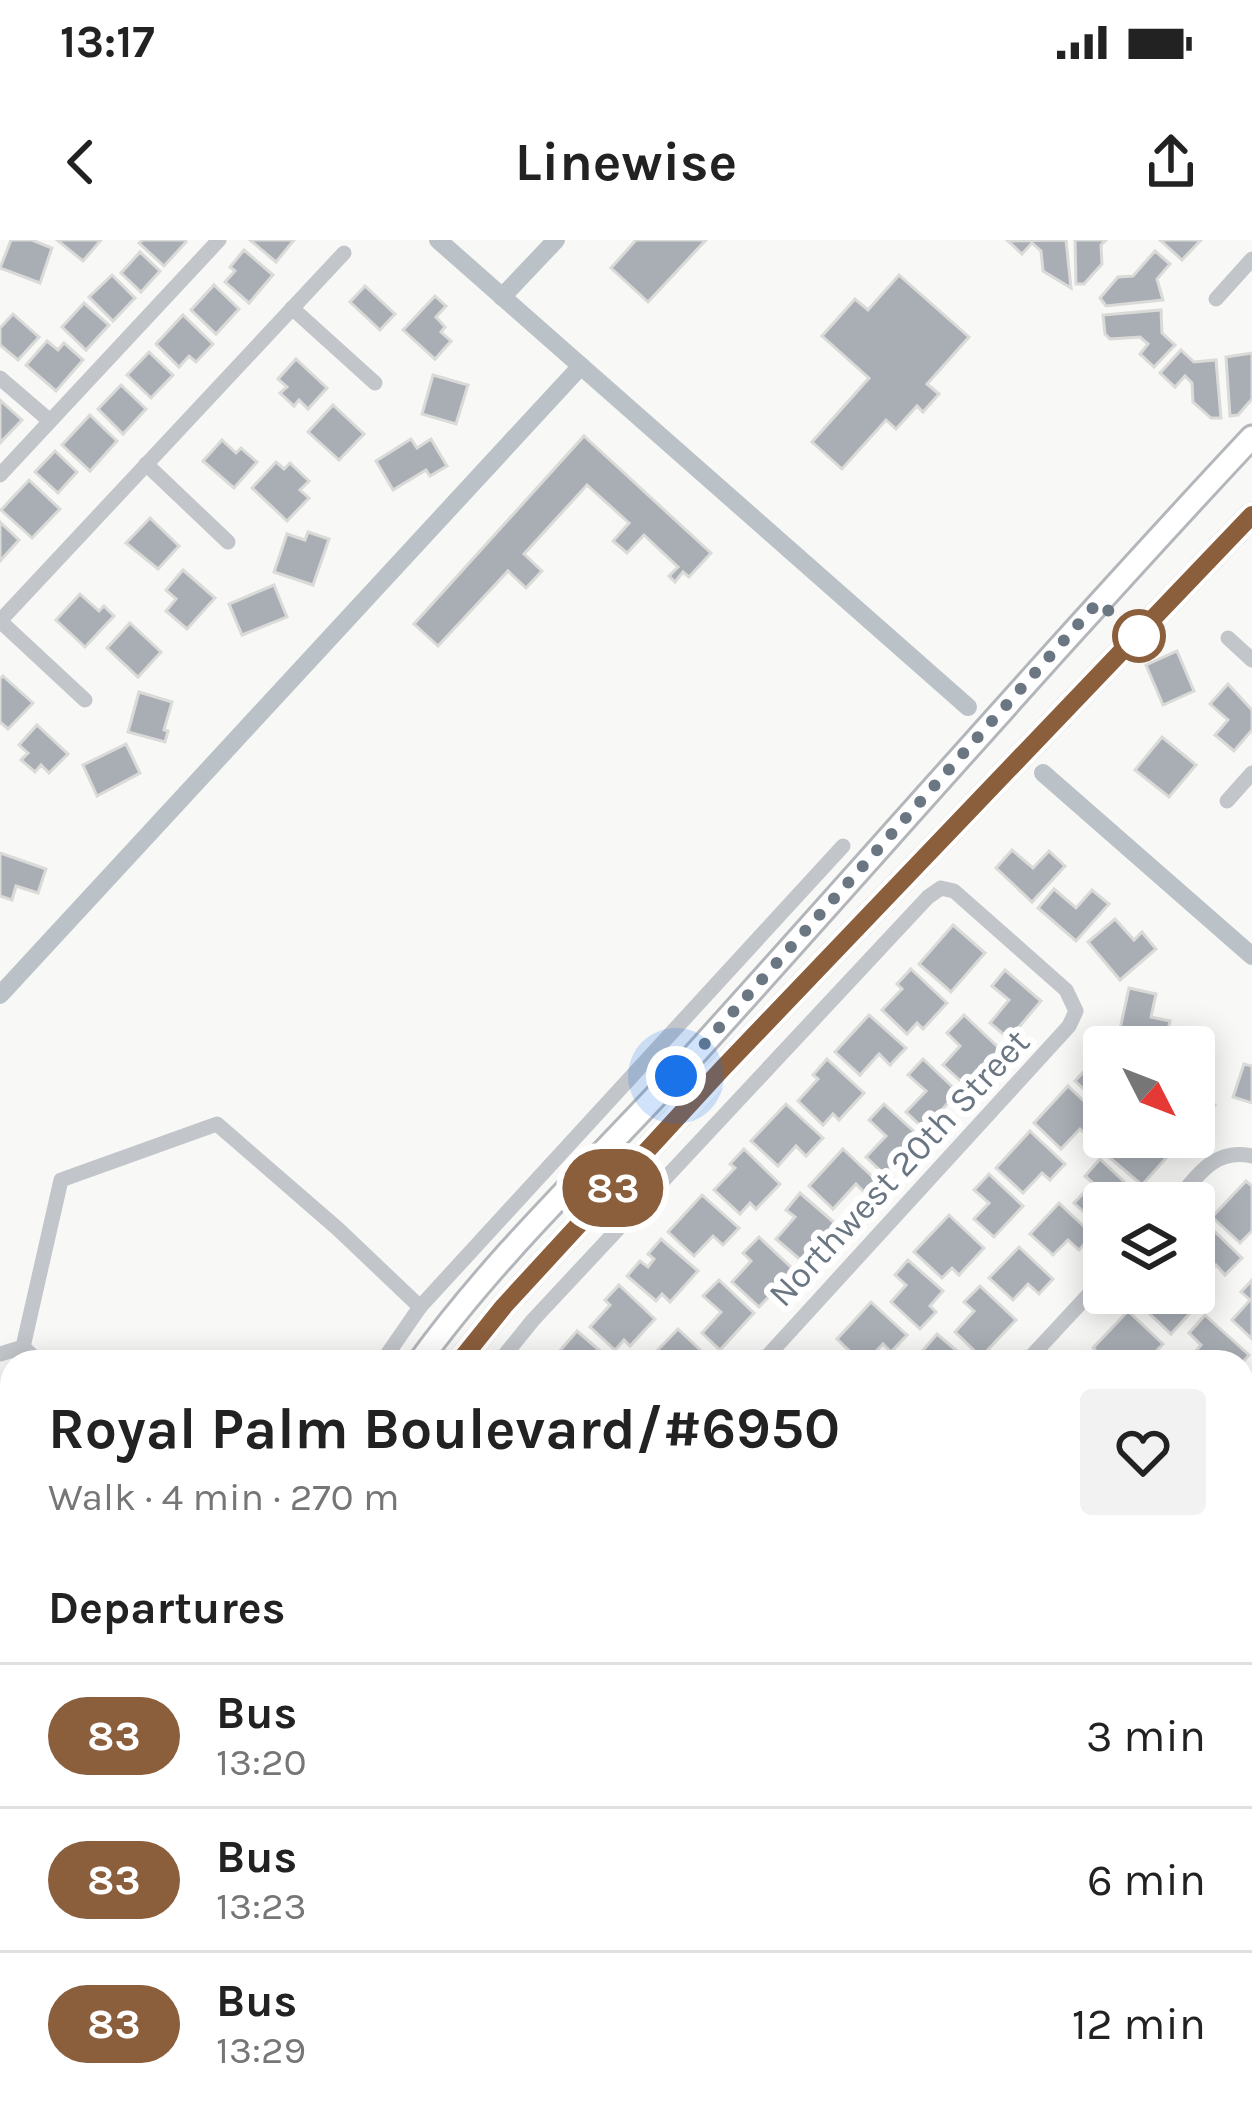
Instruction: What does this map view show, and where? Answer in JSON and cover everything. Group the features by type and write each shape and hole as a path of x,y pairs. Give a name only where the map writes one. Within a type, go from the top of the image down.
{"main road":[{"path":"429,1350 479,1287 1252,436"},
{"path":"469,1350 722,1069 1252,515"}],"street":[{"path":"0,475 219,240"},
{"path":"85,700 0,621 344,253"},
{"path":"1216,299 1252,259"},
{"path":"292,308 375,382"},
{"path":"0,378 50,422"},
{"path":"146,464 228,542"},
{"path":"1228,638 1252,660"},
{"path":"1227,801 1252,773"},
{"path":"390,1350 419,1307 843,846"},
{"name":"Northwest 20th Street","path":"510,1350 669,1173 940,888 954,891 1066,990 1076,1011 1069,1026 773,1350"},
{"path":"23,1347 61,1180 217,1124 419,1307"},
{"path":"1193,1182 1212,1162 1232,1152 1252,1156"},
{"path":"1037,1350 1083,1301"},
{"path":"13,1350 23,1347"},
{"path":"23,1347 26,1350"}],"building":[{"path":"11,240 32,240 52,248 40,283 0,268"},
{"path":"57,240 101,240 83,261"},
{"path":"250,240 294,240 276,262"},
{"path":"636,240 706,240 648,302 611,268"},
{"path":"1066,240 1071,288 1043,271 1041,251 1032,243 1022,254 1008,241"},
{"path":"1075,240 1106,240 1101,245 1102,264 1084,284 1076,284"},
{"path":"1160,240 1201,240 1182,260"},
{"path":"186,242 164,266 139,243"},
{"path":"244,250 273,275 249,303 225,282"},
{"path":"1155,251 1170,264 1157,279 1163,300 1106,306 1100,298 1118,277 1133,276"},
{"path":"140,252 160,271 141,292 121,273"},
{"path":"112,275 135,298 113,321 89,297"},
{"path":"899,275 969,337 927,384 939,394 923,412 917,406 896,429 886,420 842,469 812,442 869,378 822,336 855,299 868,310"},
{"path":"214,285 239,309 216,334 191,310"},
{"path":"365,286 395,314 380,330 350,302"},
{"path":"435,296 446,306 436,317 445,327 441,332 451,341 435,359 403,330"},
{"path":"84,303 109,325 86,350 62,327"},
{"path":"1161,310 1162,333 1175,345 1154,367 1140,354 1148,344 1140,337 1110,339 1105,334 1103,315"},
{"path":"13,314 39,337 18,360 0,345 0,328"},
{"path":"183,315 213,344 196,362 189,356 179,367 156,344"},
{"path":"47,341 58,350 64,343 83,360 56,391 26,365"},
{"path":"1181,350 1194,362 1216,360 1221,418 1211,418 1193,402 1192,383 1185,376 1175,387 1160,373"},
{"path":"149,352 173,375 151,398 127,375"},
{"path":"1252,353 1252,399 1238,415 1230,416 1226,357"},
{"path":"296,359 327,388 308,409 299,400 294,406 280,393 287,387 278,379"},
{"path":"433,375 468,385 456,424 422,414"},
{"path":"121,385 146,409 123,434 98,409"},
{"path":"0,400 22,420 0,443"},
{"path":"333,405 364,434 339,460 308,432"},
{"path":"90,415 117,441 90,471 62,445"},
{"path":"584,436 711,553 689,577 683,572 675,582 669,576 678,567 644,535 627,553 613,541 629,523 587,485 524,554 542,571 526,588 508,571 438,646 414,624"},
{"path":"411,439 417,448 431,439 447,466 430,476 426,470 393,490 376,461"},
{"path":"222,440 257,462 234,488 203,461"},
{"path":"55,451 77,472 58,493 35,472"},
{"path":"276,462 284,469 290,463 309,481 300,490 309,498 287,521 252,488"},
{"path":"29,480 60,509 32,538 1,510"},
{"path":"150,518 179,546 158,569 126,543"},
{"path":"0,522 19,540 0,561"},
{"path":"308,532 329,539 313,585 274,572 287,534 305,540"},
{"path":"183,570 215,598 187,629 166,611 176,599 166,590"},
{"path":"274,585 287,617 242,635 229,604"},
{"path":"80,594 99,611 104,606 114,616 85,647 56,620"},
{"path":"130,623 161,652 138,677 107,648"},
{"path":"1177,651 1194,691 1163,705 1146,665"},
{"path":"3,676 33,703 8,729 0,722"},
{"path":"1228,684 1252,710 1252,730 1234,751 1215,735 1228,720 1210,704"},
{"path":"139,692 172,702 165,742 128,732"},
{"path":"37,725 68,754 49,773 41,765 35,772 21,760 28,753 19,745"},
{"path":"1162,737 1196,765 1169,797 1135,770"},
{"path":"126,744 140,773 97,796 83,765"},
{"path":"1012,850 1033,868 1049,851 1065,866 1032,902 996,868"},
{"path":"0,853 46,869 38,893 16,886 12,900 0,896"},
{"path":"1054,889 1076,908 1092,890 1109,904 1076,941 1038,908"},
{"path":"1115,919 1134,940 1142,932 1156,949 1120,980 1088,942"},
{"path":"953,925 985,953 951,992 919,964"},
{"path":"911,969 947,1003 923,1029 917,1023 907,1034 882,1010 902,989 897,984"},
{"path":"1005,970 1041,1001 1009,1039 990,1023 1009,1000 992,986"},
{"path":"1129,988 1156,994 1151,1017 1170,1021 1169,1026 1121,1026"},
{"path":"869,1015 906,1048 890,1065 879,1054 860,1075 835,1052"},
{"path":"964,1015 1000,1049 965,1085 943,1065 960,1046 947,1033"},
{"path":"827,1059 864,1093 839,1120 833,1114 823,1125 798,1101 818,1079 813,1075"},
{"path":"923,1059 958,1092 924,1129 906,1112 926,1091 908,1075"},
{"path":"1244,1064 1252,1066 1252,1103 1233,1097"},
{"path":"1068,1086 1083,1100 1083,1132 1080,1129 1061,1149 1034,1123"},
{"path":"786,1104 823,1138 806,1156 796,1146 778,1166 751,1141"},
{"path":"884,1104 920,1137 885,1175 866,1157 886,1136 869,1120"},
{"path":"1030,1131 1065,1164 1050,1180 1042,1173 1023,1193 996,1168"},
{"path":"744,1149 780,1184 756,1209 750,1203 740,1214 714,1190 735,1168 730,1164"},
{"path":"843,1149 878,1182 866,1194 856,1184 833,1209 809,1186"},
{"path":"1110,1158 1166,1158 1145,1182"},
{"path":"1100,1159 1124,1182 1092,1182 1085,1176"},
{"path":"989,1174 1023,1206 994,1237 974,1219 989,1203 974,1190"},
{"path":"1246,1181 1252,1186 1252,1231 1240,1243 1215,1220 1215,1214"},
{"path":"800,1193 837,1225 804,1263 776,1239 795,1217 786,1210"},
{"path":"702,1195 739,1228 723,1245 713,1236 694,1256 668,1232"},
{"path":"1059,1203 1083,1226 1083,1246 1079,1250 1068,1240 1053,1255 1030,1234"},
{"path":"949,1215 984,1248 959,1275 952,1268 942,1278 914,1252"},
{"path":"1215,1232 1242,1258 1225,1275 1216,1265"},
{"path":"759,1237 794,1270 759,1307 732,1282 751,1261 743,1253"},
{"path":"661,1239 698,1271 670,1302 662,1294 656,1301 627,1276 640,1261 648,1267 654,1259 648,1254"},
{"path":"1019,1247 1053,1279 1039,1294 1028,1284 1013,1300 989,1278"},
{"path":"908,1260 943,1291 930,1306 936,1312 920,1329 891,1302 906,1285 895,1275"},
{"path":"719,1280 754,1313 720,1350 702,1333 721,1312 703,1296"},
{"path":"1252,1280 1252,1339 1232,1320 1250,1300 1241,1292"},
{"path":"619,1285 655,1319 630,1346 624,1340 615,1350 590,1327 610,1305 605,1300"},
{"path":"980,1286 1016,1320 988,1350 974,1350 955,1332 974,1311 964,1302"},
{"path":"871,1302 907,1335 893,1350 883,1344 877,1350 848,1350 837,1339"},
{"path":"1125,1314 1131,1314 1163,1344 1157,1350 1095,1350"},
{"path":"1150,1314 1189,1314 1171,1334"},
{"path":"1205,1315 1244,1350 1197,1350 1201,1345 1189,1333"},
{"path":"678,1329 700,1350 658,1350"},
{"path":"577,1331 599,1350 560,1350"},
{"path":"937,1334 956,1350 923,1350"}],"waterway":[{"path":"438,240 968,707"},
{"path":"502,297 556,240"},
{"path":"0,995 581,366"},
{"path":"1043,773 1252,956"}],"bus line":[{"name":"83","path":"469,1350 722,1069 1252,515"}],"route":[{"path":"676,1076 1098,602 1139,636"}]}
